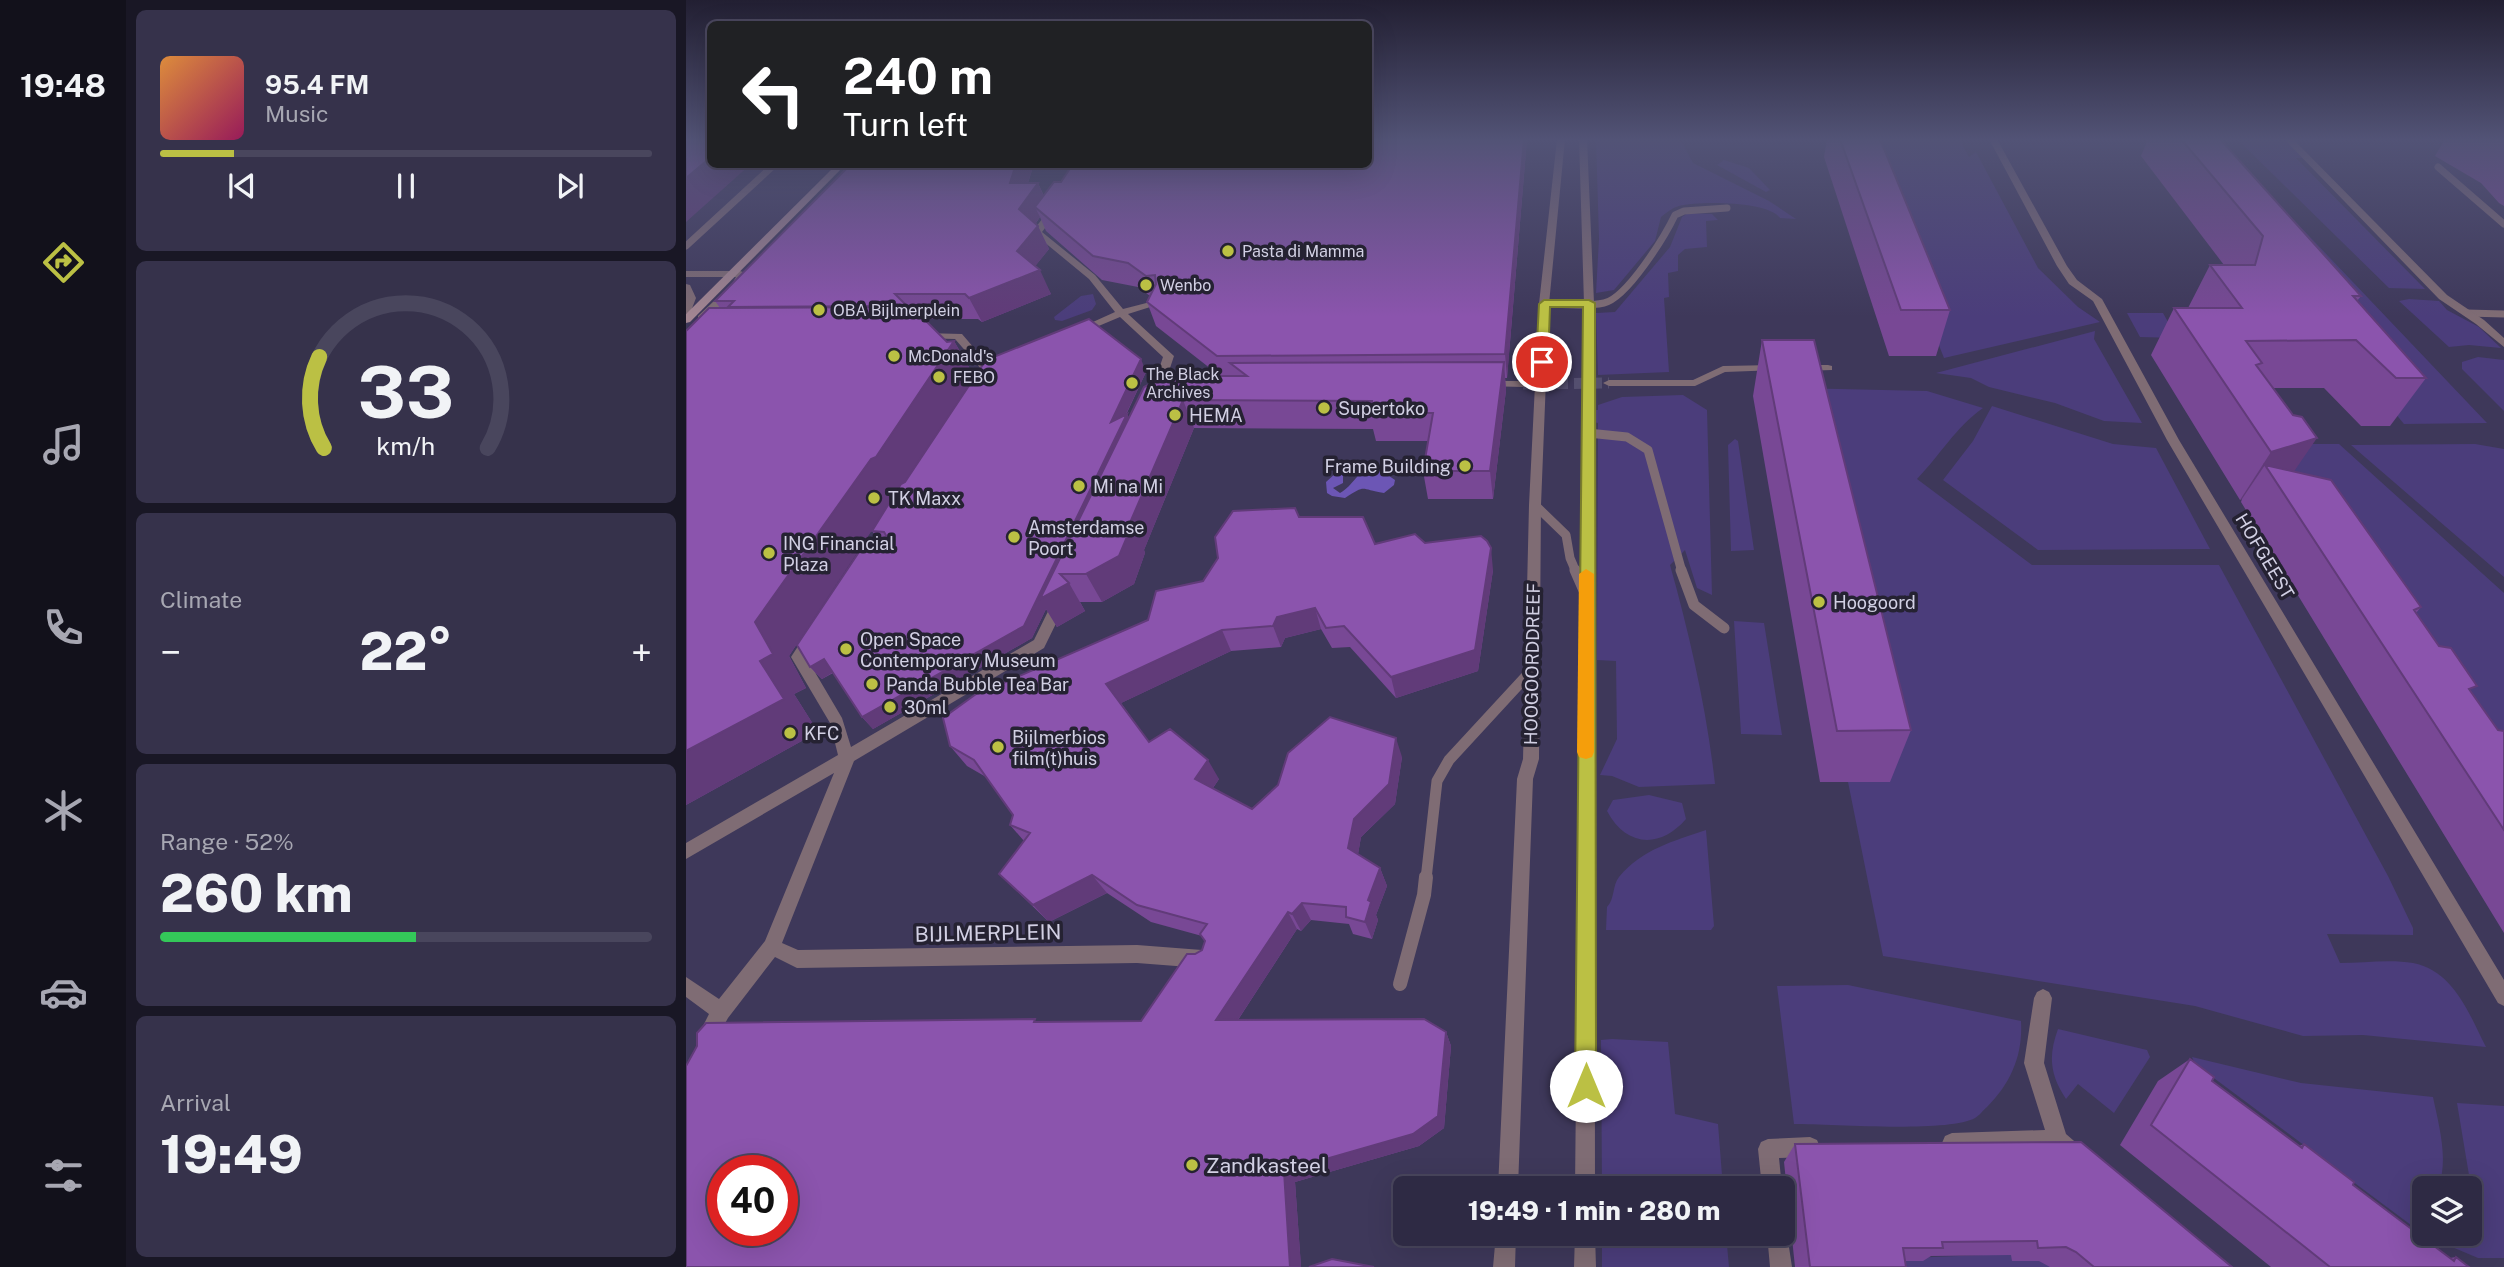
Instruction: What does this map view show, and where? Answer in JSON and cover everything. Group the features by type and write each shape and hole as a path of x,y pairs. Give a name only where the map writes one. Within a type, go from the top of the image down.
{"main road":[{"path":"686,320 737,279 811,198"}],"street":[{"path":"1062,198 1037,232 1092,277 1121,313 1169,356 1168,386 1149,411"},
{"name":"HOOGOORDDREEF","path":"1509,1176 1517,1036 1525,779 1531,759 1535,505 1544,304 1553,198"},
{"path":"1586,1176 1587,198"},
{"name":"HOFGEEST","path":"2025,198 2073,282 2096,299 2180,452 2504,997"},
{"path":"2346,198 2443,297 2504,344"},
{"path":"686,274 737,279"},
{"path":"686,281 737,279"},
{"path":"703,324 703,316 737,279"},
{"path":"686,287 691,298 686,311"},
{"path":"1072,333 1121,313 1158,303"},
{"path":"917,337 958,336 985,372 999,364"},
{"path":"1609,383 1695,383 1723,369 1828,368"},
{"path":"1481,384 1523,384"},
{"path":"686,852 1040,644 1068,584"},
{"path":"698,1052 720,1011 772,947 847,759 838,722 798,657 821,622"},
{"name":"BIJLMERPLEIN","path":"772,947 797,959 1137,954 1206,959"},
{"path":"686,986 720,1011"},
{"path":"2043,998 2034,1063 2058,1140 2089,1166"},
{"path":"1938,1144 2058,1140"},
{"path":"1771,1176 1768,1149 1832,1146"},
{"path":"1504,1267 1505,1246"},
{"path":"1585,1246 1585,1267"},
{"path":"1778,1246 1781,1267"}],"lane":[{"path":"686,246 738,198"},
{"path":"2474,198 2504,224"},
{"path":"1544,304 1605,303 1624,291 1661,244 1675,215 1684,211 1727,208"},
{"path":"2467,313 2504,314"},
{"path":"1588,433 1619,433 1639,441 1648,450 1688,591 1694,605 1724,628"},
{"path":"1535,505 1566,535 1570,558 1586,595"},
{"path":"1399,984 1424,895 1437,781 1449,760 1532,670"}],"shaded area":[{"path":"1598,198 1763,198 1796,219 1780,218 1773,212 1748,205 1702,203 1676,207 1661,217 1655,241 1614,290 1596,293"},
{"path":"1880,198 2001,198 2038,268 2078,307 2100,322 1944,358"},
{"path":"2218,198 2273,198 2487,423 2404,424"},
{"path":"2297,198 2336,198 2425,289 2389,288"},
{"path":"1688,213 1712,214 1718,220 1706,221 1707,247 1685,249 1678,255 1678,271 1668,273 1669,297 1664,298 1669,372 1598,375 1596,313 1615,312 1670,247 1682,217"},
{"path":"1093,294 1096,304 1092,310 1062,321 1055,320 1054,317 1081,296"},
{"path":"2399,301 2439,301 2447,310 2479,327 2501,348 2469,345 2449,347"},
{"path":"2127,313 2163,313 2177,338 2140,337"},
{"path":"2095,331 2094,339 2142,423 2104,421 2055,403 1989,387 1971,378 1936,373"},
{"path":"2478,357 2504,360 2504,411 2462,369 2462,362"},
{"path":"1795,388 1927,391 1983,408 1956,433 1917,479 2032,565 2219,565 2388,876 2413,928 2413,935 2327,934 2340,963 2395,961 2427,968 2450,984 2486,1047 2363,1035 2303,1036 2195,1006 1883,956 1848,782 1881,782"},
{"path":"1683,395 1707,410 1712,595 1697,588 1685,550 1670,565 1697,674 1715,784 1639,787 1612,776 1600,775 1617,739 1616,661 1597,660 1598,423 1592,422 1594,410 1598,410 1598,405 1622,397"},
{"path":"1992,406 2113,444 2156,448 2210,549 2038,550 1943,480 1973,441"},
{"path":"1735,439 1738,441 1754,550 1731,551 1728,445"},
{"path":"2265,444 2339,444 2504,593 2504,804"},
{"path":"2475,444 2504,449 2504,577 2351,445"},
{"path":"1372,467 1395,480 1394,485 1384,493 1363,489 1345,498 1327,493 1326,482 1337,472 1343,474 1343,483 1333,488 1340,493"},
{"path":"1734,621 1764,623 1782,735 1741,734"},
{"path":"1649,795 1682,803 1686,819 1665,835 1644,840 1624,832 1607,811 1613,800"},
{"path":"1706,830 1714,926 1711,930 1606,930 1607,907 1619,877 1628,867 1659,847"},
{"path":"1848,985 2021,1021 2017,1057 2003,1088 1978,1116 1961,1123 1916,1126 1794,1124 1777,986"},
{"path":"2058,1029 2147,1050 2150,1057 2114,1113 2078,1084 2066,1099 2052,1065"},
{"path":"1601,1040 1668,1042 1675,1114 1718,1124 1722,1176 1602,1176"},
{"path":"2192,1057 2301,1083 2433,1097 2442,1143 2443,1166 2441,1176 2412,1176 2412,1226 2195,1064"},
{"path":"2457,1103 2504,1106 2504,1258 2478,1258 2452,1247 2482,1246 2482,1176 2469,1176"},
{"path":"1602,1246 1727,1246 1729,1267 1602,1267"},
{"path":"2034,1253 2057,1267 1883,1267 1882,1259"}],"building":[{"path":"817,198 1027,198 1019,209 1038,226 1017,251 1040,270 969,298 965,294 895,294 907,306 728,307 734,301 715,301"},
{"path":"1042,198 1519,198 1505,354 1217,356 1147,302 1156,284 1155,275 1146,276 1128,263 1093,256 1035,207"},
{"path":"1861,198 1904,198 1950,310 1901,310"},
{"path":"2231,198 2273,198 2361,296 2353,296 2426,378 2396,378 2356,340 2246,341 2262,363 2256,365 2293,415 2302,417 2317,438 2271,452 2174,308 2242,308 2210,265 2255,265 2263,236"},
{"name":"ING Financial Plaza","path":"912,307 947,342 954,341 876,457 871,459 755,622 773,654 760,661 784,699 686,751 686,331 709,308"},
{"path":"1089,319 1141,359 1111,422 1127,414 1024,626 862,717 824,659 810,667 797,645 863,546 884,543 888,539 884,532 872,531 986,360"},
{"path":"1762,340 1814,340 1911,730 1837,731"},
{"path":"1504,362 1490,471 1423,471 1433,413 1370,413 1372,401 1183,400 1129,525 1132,525 1119,556 1086,574 1060,574 1069,583 1040,599 1144,387 1166,376 1247,376 1230,363"},
{"path":"2265,465 2331,480 2421,607 2414,610 2439,646 2451,648 2477,686 2469,689 2498,730 2504,731 2504,830"},
{"path":"1295,508 1299,517 1363,517 1375,544 1415,534 1425,543 1481,536 1491,548 1475,650 1391,677 1344,626 1326,628 1315,608 1277,617 1273,626 1222,630 1106,684 1149,742 1170,729 1208,760 1195,779 1252,809 1278,785 1288,753 1330,717 1396,738 1389,784 1354,819 1348,848 1380,868 1368,900 1371,902 1365,922 1346,917 1346,907 1302,903 1292,914 1288,912 1216,1020 1424,1019 1446,1032 1438,1116 1413,1134 1284,1171 1290,1267 686,1267 686,1066 697,1046 697,1033 706,1023 1035,1019 1034,1022 1141,1021 1187,954 1202,950 1205,941 1200,934 1207,924 1137,905 1092,875 1033,905 999,874 1030,833 1010,825 1013,815 974,760 950,746 943,718 983,689 985,691 1148,620 1156,591 1203,581 1218,558 1215,537 1233,511"},
{"path":"2190,1059 2214,1077 2212,1081 2302,1148 2304,1144 2412,1229 2412,1246 2434,1246 2454,1261 2456,1257 2469,1267 2330,1267 2151,1125"},
{"path":"2081,1142 2232,1267 2094,1267 2066,1247 2038,1248 2037,1241 1942,1242 1943,1248 1903,1248 1906,1267 1810,1267 1795,1144"},
{"path":"1332,1259 1374,1267 1309,1267"}],"tunnel":[{"path":"1523,384 1609,383"}],"slow traffic":[{"path":"1586,574 1586,752"}],"place":[{"name":"Pasta di Mamma","path":"1228,251"},
{"name":"Wenbo","path":"1146,285"},
{"name":"OBA Bijlmerplein","path":"819,310"},
{"name":"McDonald's","path":"894,356"},
{"name":"FEBO","path":"939,377"},
{"name":"The Black Archives","path":"1132,383"},
{"name":"Supertoko","path":"1324,408"},
{"name":"HEMA","path":"1175,415"},
{"name":"Frame Building","path":"1465,466"},
{"name":"Mi na Mi","path":"1079,486"},
{"name":"TK Maxx","path":"874,498"},
{"name":"Amsterdamse Poort","path":"1014,537"},
{"name":"ING Financial Plaza","path":"769,553"},
{"name":"Hoogoord","path":"1819,602"},
{"name":"Open Space Contemporary Museum","path":"846,649"},
{"name":"Panda Bubble Tea Bar","path":"872,684"},
{"name":"30ml","path":"890,707"},
{"name":"KFC","path":"790,733"},
{"name":"Bijlmerbios film(t)huis","path":"998,747"},
{"name":"Zandkasteel","path":"1192,1165"}],"route":[{"path":"1542,362 1544,304 1589,303 1586,1086"}]}
